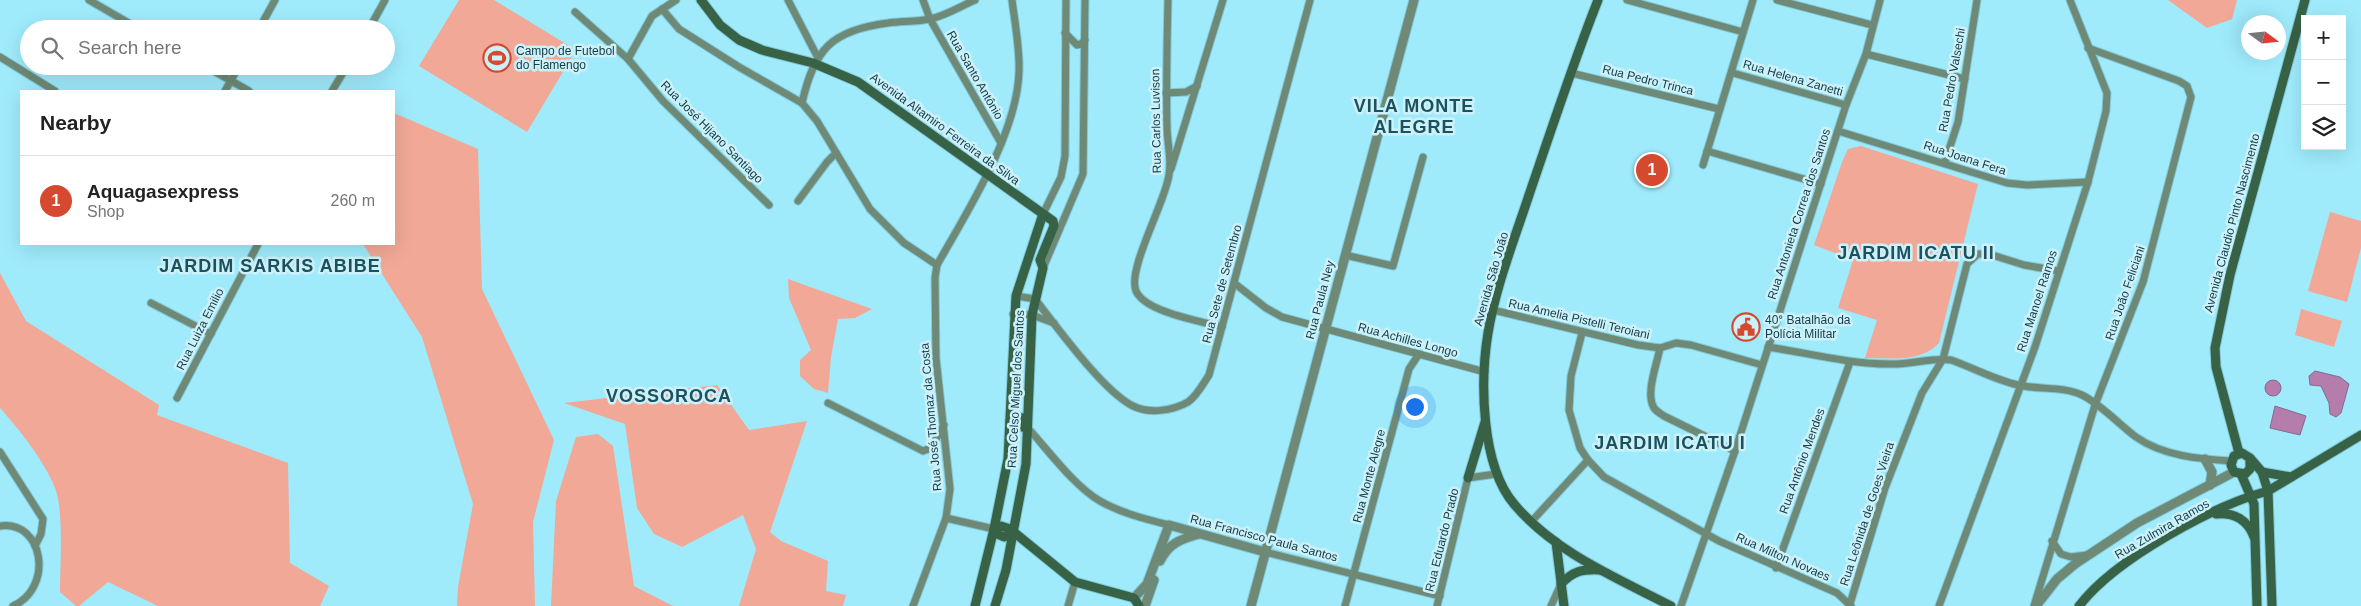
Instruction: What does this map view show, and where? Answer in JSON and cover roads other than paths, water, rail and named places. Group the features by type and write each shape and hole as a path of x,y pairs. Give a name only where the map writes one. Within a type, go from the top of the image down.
{"main road":[{"name":"Avenida Altamiro Ferreira da Silva","path":"701,0 720,25 740,40 762,50 815,60 858,82 1044,214"},
{"name":"Avenida São João","path":"1598,0 1571,73 1493,310 1488,334 1486,420 1496,474 1513,503 1531,522 1556,542 1601,570 1671,606"},
{"name":"Avenida Claudio Pinto Nascimento","path":"2239,453 2216,368 2215,348 2230,275 2306,0"},
{"path":"1043,268 1040,260 1054,226 1053,221 1044,214"},
{"name":"Rua Celso Miguel dos Santos","path":"975,606 994,529 1008,459 1012,420 1013,314 1016,296 1044,214"},
{"name":"Rua Celso Miguel dos Santos","path":"995,606 1014,534 1026,464 1032,316 1043,268"},
{"path":"1012,420 1015,426 1027,427"},
{"path":"1468,478 1486,420"},
{"name":"Rua Zulmira Ramos","path":"2079,606 2090,591 2127,561 2206,516 2268,491 2361,435"},
{"path":"2257,606 2256,543 2252,496 2231,461 2239,453 2245,454 2250,458 2262,472 2268,491 2272,606"},
{"path":"2238,473 2250,469 2250,458"},
{"path":"2262,472 2291,477"},
{"path":"2206,516 2228,513 2236,515 2252,531 2256,543"},
{"path":"994,529 1006,527 1075,582 1134,598 1139,606"},
{"path":"1556,542 1564,606"},
{"path":"1561,584 1576,571 1583,569 1601,570"}],"street":[{"path":"89,0 123,20"},
{"path":"265,20 275,0"},
{"path":"374,20 385,0"},
{"path":"628,59 652,16 676,0"},
{"path":"788,0 815,60"},
{"name":"Rua Santo Antônio","path":"923,0 930,19 1001,143"},
{"path":"802,103 815,60 844,33 885,23 930,19 975,0"},
{"path":"662,9 679,29 739,67 802,103 817,121 870,209 904,243 937,265 988,175 1016,98 1019,72 1012,0"},
{"name":"Rua Celso Miguel dos Santos","path":"1044,214 1061,177 1065,156 1066,0"},
{"name":"Rua Celso Miguel dos Santos","path":"1043,268 1083,174 1085,0"},
{"name":"Rua Carlos Luvison","path":"1168,0 1166,93 1170,174 1155,220 1137,265 1134,278 1136,291 1146,304 1222,327"},
{"path":"1170,174 1223,0"},
{"name":"Rua Sete de Setembro","path":"1035,299 1118,397 1133,406 1150,410 1172,409 1188,402 1197,393 1209,375 1310,0"},
{"name":"Rua Paula Ney","path":"1251,606 1414,0"},
{"path":"1627,0 1743,32"},
{"path":"1703,165 1719,109 1733,73 1753,0"},
{"path":"1777,0 1872,25"},
{"name":"Rua Antonieta Correa dos Santos","path":"1680,606 1735,451 1846,105 1866,54 1880,0"},
{"name":"Rua Pedro Valsechi","path":"1945,162 1958,122 1977,0"},
{"name":"Rua Manoel Ramos","path":"1939,606 2035,347 2088,182 2106,111 2107,93 2070,0"},
{"name":"Rua José Hijano Santiago","path":"575,12 628,59 663,101 769,205"},
{"path":"1065,32 1077,45 1085,40"},
{"name":"Rua João Feliciani","path":"2035,606 2052,541 2095,405 2143,282 2191,96 2187,86 2179,80 2088,48"},
{"path":"1866,54 1965,79"},
{"path":"0,57 20,69"},
{"name":"Rua Pedro Trinca","path":"1571,73 1719,109"},
{"name":"Rua Helena Zanetti","path":"1733,73 1846,105"},
{"path":"29,75 53,90"},
{"path":"221,75 247,90"},
{"path":"226,90 234,75"},
{"path":"333,90 342,75"},
{"path":"1166,93 1186,92 1197,86"},
{"name":"Rua Joana Fera","path":"1838,131 1945,162 2007,183 2027,186 2088,182"},
{"path":"1707,151 1821,184"},
{"path":"798,201 836,153"},
{"path":"1345,255 1393,266 1423,157"},
{"name":"Rua Luiza Emilio","path":"177,398 257,245"},
{"name":"Rua Leônida de Goes Vieira","path":"1851,605 1888,479 1922,393 1943,359 1967,264 1978,254 1990,254 2024,265 2058,271"},
{"name":"Rua José Thomaz da Costa","path":"913,606 946,518 950,489 945,425 936,358 935,278 937,265"},
{"name":"Rua Achilles Longo","path":"1234,283 1266,308 1282,317 1486,372"},
{"path":"1016,296 1035,299"},
{"path":"151,303 211,334"},
{"name":"Rua Amelia Pistelli Teroiani","path":"1493,310 1582,333 1660,348 1676,344 1691,345 1762,365"},
{"path":"1013,314 1032,316 1054,323"},
{"name":"Rua Milton Novaes","path":"1582,333 1572,376 1569,410 1574,431 1588,460 1604,477 1776,568 1837,593 1851,605"},
{"path":"1660,348 1651,391 1651,400 1655,409 1664,416 1735,451"},
{"path":"1768,348 1850,362 1908,364 1943,359 1961,363 1999,380 2020,386 2069,391 2083,395 2138,438 2156,448 2179,455 2231,461"},
{"name":"Rua Monte Alegre","path":"1345,606 1409,369 1419,354"},
{"name":"Rua Antônio Mendes","path":"1776,568 1850,362"},
{"path":"828,403 923,451 931,448 945,425"},
{"path":"1027,427 1083,488 1098,500 1117,509 1168,526 1147,584 1134,598"},
{"path":"0,452 43,519 41,534 35,546"},
{"path":"2205,459 2212,472 2210,485"},
{"path":"1531,522 1588,460"},
{"name":"Rua Zulmira Ramos","path":"2035,606 2057,579 2137,523 2210,485 2238,473"},
{"name":"Rua Eduardo Prado","path":"1437,606 1468,478 1496,474"},
{"path":"946,518 994,529"},
{"path":"0,526 22,530 35,546 39,558 39,574 34,591 25,601 13,606"},
{"name":"Rua Francisco Paula Santos","path":"1168,526 1440,596"},
{"path":"1145,606 1161,559 1168,548 1178,540 1199,534"},
{"path":"2052,541 2061,554 2071,557 2089,555"},
{"path":"1068,606 1075,582"},
{"path":"1551,606 1561,584"}],"place":[{"name":"Campo de Futebol do Flamengo","path":"497,58"},
{"name":"Aquagasexpress","path":"1652,170"},
{"name":"40° Batalhão da Polícia Militar","path":"1746,327"}],"district":[{"name":"VILA MONTE ALEGRE","path":"1414,116"},
{"name":"JARDIM ICATU II","path":"1916,253"},
{"name":"JARDIM SARKIS ABIBE","path":"270,266"},
{"name":"VOSSOROCA","path":"669,396"},
{"name":"JARDIM ICATU I","path":"1670,443"}]}
